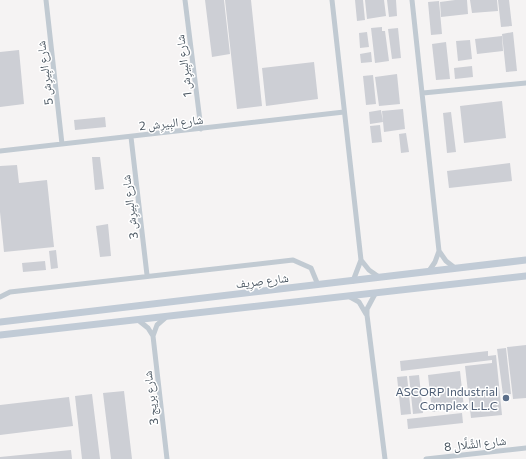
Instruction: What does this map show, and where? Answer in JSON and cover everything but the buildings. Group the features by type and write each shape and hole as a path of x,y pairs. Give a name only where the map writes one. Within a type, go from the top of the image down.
{"main road":[{"name":"شارع صِرِيف","path":"0,322 526,260"},
{"path":"0,335 165,318 526,276"}],"street":[{"name":"شارع البِيرِش 5","path":"46,0 62,144"},
{"name":"شارع البِيرِش 1","path":"185,0 201,129"},
{"path":"332,0 362,260 369,270 379,277"},
{"path":"412,0 439,251 435,262 429,271"},
{"path":"423,93 526,83"},
{"name":"شارع البِيرِش 2","path":"0,151 344,112"},
{"name":"شارع البِيرِش 3","path":"131,137 147,275"},
{"path":"439,251 446,261 455,268"},
{"path":"0,297 10,292 147,275 293,260 311,268 318,285"},
{"path":"353,281 362,260"},
{"path":"375,294 367,309 367,315 385,459"},
{"path":"350,297 359,302 367,315"},
{"path":"153,336 157,326 165,318"},
{"path":"138,320 148,328 153,336"},
{"name":"شارع بريج 3","path":"153,336 167,459"},
{"name":"شارع الشَّلَّال 8","path":"426,459 465,457 526,448"}],"place":[{"name":"ASCORP Industrial Complex L.L.C","path":"506,398"}]}
